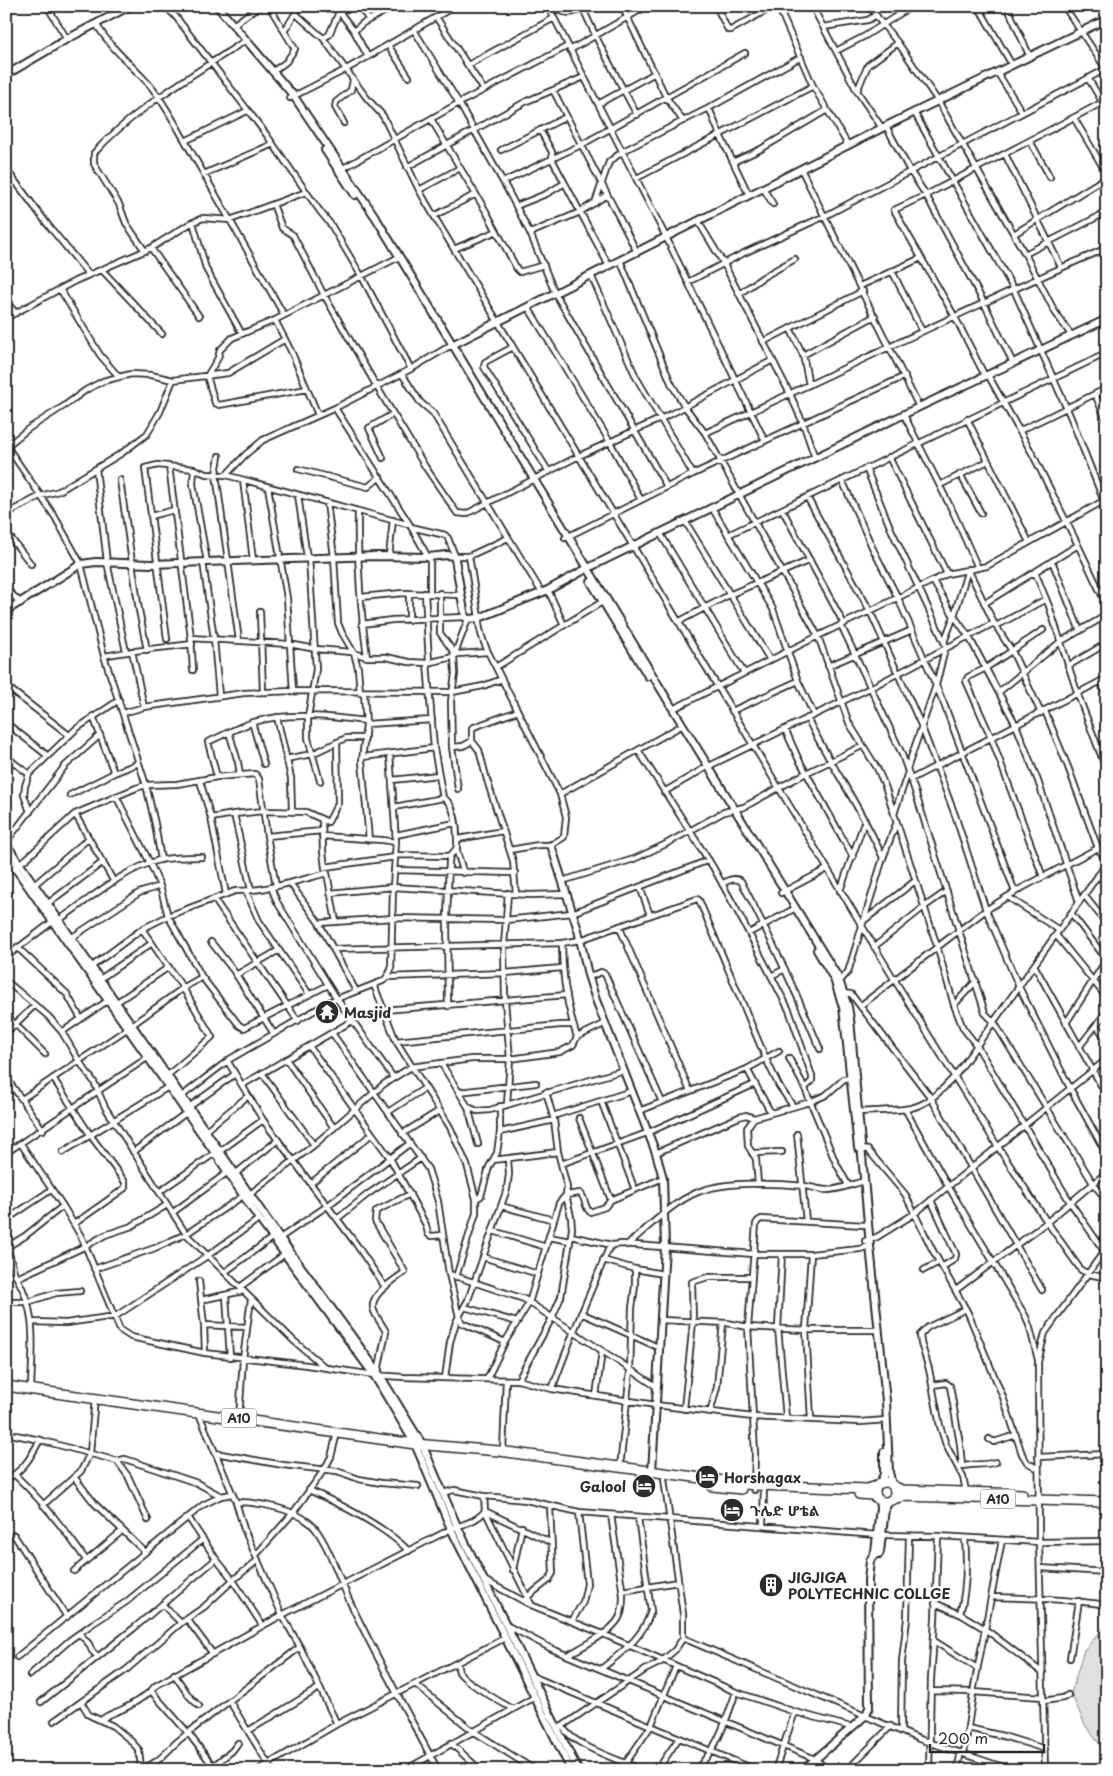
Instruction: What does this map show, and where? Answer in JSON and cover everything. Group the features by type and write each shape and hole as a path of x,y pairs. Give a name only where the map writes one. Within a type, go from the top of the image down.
{"highway":[{"name":"A10","path":"6,1386 418,1444 503,1452 652,1472 754,1488"},
{"name":"A10","path":"472,1450 499,1456 664,1480 754,1488 867,1489 886,1482 902,1490 966,1491 1107,1502"},
{"path":"878,1485 875,1492 878,1499"},
{"path":"890,1501 895,1494 892,1486"},
{"name":"A10","path":"764,1488 867,1494 885,1502 898,1497 910,1496 1107,1496"}],"main road":[{"path":"6,75 67,39 130,6"},
{"path":"216,6 282,84 376,218 397,258 673,709 707,768 783,892 831,964 850,1019 864,1225 868,1244"},
{"path":"450,346 914,112 1107,19"},
{"path":"6,611 81,564 107,562 157,564 447,555 454,556 455,559 460,595 466,618 479,618 545,592 632,546 1107,319"},
{"path":"586,569 602,602 679,727 707,768"},
{"path":"6,843 16,864 112,1002 182,1096 188,1110 276,1238 377,1374 418,1444 443,1493 454,1528 508,1626 560,1728 578,1770"},
{"path":"551,845 580,940 589,977 656,1153 663,1178 665,1247 652,1472"},
{"path":"6,855 34,885 47,904 55,921 71,938 92,967 112,1002"},
{"path":"783,892 792,910 838,983"},
{"path":"842,993 851,1078 862,1149 868,1244 889,1472 892,1486"},
{"path":"130,1027 147,1058 168,1087 206,1130 217,1152"},
{"path":"247,1195 259,1219 276,1238 285,1254 377,1374"},
{"path":"878,1485 884,1474 885,1420"},
{"path":"418,1444 454,1528 505,1638 571,1770"},
{"path":"803,1770 865,1716 869,1708 868,1580 870,1561 873,1556 879,1554 880,1508 878,1499"},
{"path":"879,1535 885,1509 890,1501"}],"street":[{"path":"47,6 67,39"},
{"path":"165,6 176,17 273,144 331,224 362,277 411,369"},
{"path":"233,25 263,6"},
{"path":"269,6 295,49 286,62 272,72"},
{"path":"285,30 300,6"},
{"path":"335,6 354,31 368,57"},
{"path":"359,6 369,20"},
{"path":"354,31 363,23 395,6"},
{"path":"291,96 345,70 455,6"},
{"path":"548,6 566,14 571,14 582,8 594,36 637,115"},
{"path":"548,6 637,178 765,441"},
{"path":"622,6 666,97 683,121"},
{"path":"341,170 459,103 594,36 647,6"},
{"path":"716,6 728,30 731,30 774,6"},
{"path":"778,6 813,86 848,145"},
{"path":"812,6 857,91 884,127 926,195 984,303 1013,363"},
{"path":"870,6 898,42 938,101 1026,254 1055,312 1071,335"},
{"path":"836,51 912,6"},
{"path":"978,6 1012,65"},
{"path":"1007,6 1030,56"},
{"path":"688,282 744,253 825,216 1106,70 1064,6"},
{"path":"323,38 328,35 339,12"},
{"path":"296,14 323,38 345,70 383,116 407,167 434,216 840,891 998,1147 1081,1270 1107,1278"},
{"path":"823,27 868,20 876,15"},
{"path":"436,17 484,90"},
{"path":"468,65 554,18"},
{"path":"96,24 118,55 146,80 158,96 284,315"},
{"path":"414,30 459,103 516,206 530,233 555,293 667,487"},
{"path":"145,251 126,223 119,204 94,164 94,153 158,96 246,40"},
{"path":"857,91 868,65 898,42"},
{"path":"388,45 409,77"},
{"path":"502,182 612,129 745,53"},
{"path":"595,203 609,162 623,150 709,108 801,58"},
{"path":"997,72 1022,112"},
{"path":"598,104 655,73"},
{"path":"407,167 527,101 584,78"},
{"path":"1088,78 1105,101 1107,110"},
{"path":"344,123 335,107 336,102 350,90 353,80"},
{"path":"637,178 813,86"},
{"path":"553,90 637,252"},
{"path":"1105,101 977,169 894,210 1033,455 1107,606"},
{"path":"709,108 720,136 749,195"},
{"path":"733,162 762,149 827,110"},
{"path":"185,141 247,111"},
{"path":"914,112 1014,290 1067,408 1107,509"},
{"path":"501,150 566,117"},
{"path":"1014,234 1107,175 1074,118"},
{"path":"431,119 476,194 517,269 520,272 544,265"},
{"path":"540,130 552,152 552,159 609,266"},
{"path":"1030,141 1050,176"},
{"path":"204,174 273,144"},
{"path":"1005,154 1061,267"},
{"path":"419,190 460,168"},
{"path":"6,169 89,275"},
{"path":"800,169 920,407"},
{"path":"516,206 546,194 565,182"},
{"path":"763,188 773,204"},
{"path":"6,318 89,275 151,248 193,222 203,218 230,220 306,192"},
{"path":"434,216 476,194"},
{"path":"530,233 581,211 607,195"},
{"path":"273,204 282,228 293,235 324,296 393,414 426,468 457,513 466,514 579,456 685,407 773,360"},
{"path":"1026,254 1107,212"},
{"path":"698,221 724,264 790,394 803,423 814,458"},
{"path":"193,222 206,269 242,334"},
{"path":"454,249 497,231"},
{"path":"151,248 199,316"},
{"path":"705,432 1061,267 1107,248"},
{"path":"307,389 219,405 216,403 207,376 218,358 220,350 232,338 275,320 397,258"},
{"path":"860,286 921,258"},
{"path":"739,294 795,259"},
{"path":"620,260 671,383 685,407 705,432 818,636 849,723 885,786 937,946 954,1005 963,1028 977,1046 1070,1202 1106,1249 1045,1334 1038,1362"},
{"path":"102,270 162,334"},
{"path":"892,271 922,331"},
{"path":"592,275 647,399 694,474"},
{"path":"60,289 100,355 119,376"},
{"path":"763,342 862,292"},
{"path":"6,302 16,313"},
{"path":"528,306 610,442 641,500"},
{"path":"802,355 875,316"},
{"path":"275,320 318,415"},
{"path":"790,328 802,355 809,385"},
{"path":"160,860 155,824 146,785 104,656 81,564 55,518 7,445 86,390 103,381 132,374 150,374 173,380 228,372 285,339"},
{"path":"226,475 263,440 335,408 402,374 450,346"},
{"path":"513,347 485,362 484,366 549,472"},
{"path":"728,535 1107,353"},
{"path":"402,374 420,402 433,413 508,538 545,592 564,625"},
{"path":"567,537 721,461 905,376"},
{"path":"6,514 40,496 59,492 147,434 160,412 173,380"},
{"path":"1019,431 1107,388"},
{"path":"1095,394 1107,422"},
{"path":"335,408 429,557 425,619 434,748 444,798 450,803 458,839 456,849 450,856 449,872 447,918 448,1006"},
{"path":"383,458 369,428 393,414"},
{"path":"904,415 940,485 978,568"},
{"path":"967,419 1029,542"},
{"path":"220,456 216,474 239,641"},
{"path":"889,457 947,574"},
{"path":"940,485 988,461"},
{"path":"167,639 145,468 158,465 194,469 206,474 226,475 393,520 445,535 448,538 454,556 469,556 508,538"},
{"path":"169,466 192,641 193,670"},
{"path":"866,468 946,649 894,816"},
{"path":"96,469 107,562 126,652"},
{"path":"194,469 193,484 205,562 219,696"},
{"path":"298,469 368,486 380,477"},
{"path":"960,474 981,513"},
{"path":"120,480 147,650"},
{"path":"243,480 253,560"},
{"path":"842,480 872,549 898,598 936,685 1015,892"},
{"path":"268,487 287,598 293,691"},
{"path":"298,495 308,558 316,649 316,669 308,717 308,738 320,781"},
{"path":"807,497 870,611 922,724 986,910 1019,988 1107,1155"},
{"path":"673,709 947,574 987,566 1105,500"},
{"path":"327,502 334,558 338,622 345,639 354,653 366,722 363,756 369,840"},
{"path":"712,508 773,609 798,681 814,715"},
{"path":"782,509 843,624 911,779 985,1013 994,1022 1093,1183 1107,1201"},
{"path":"151,516 174,510"},
{"path":"358,511 357,557 362,624 367,657"},
{"path":"389,556 393,520"},
{"path":"686,521 770,660"},
{"path":"6,532 31,564"},
{"path":"660,533 744,673"},
{"path":"985,603 1078,545"},
{"path":"469,556 479,618 478,623 488,652 560,794 566,817 564,838 551,845 538,845 510,850"},
{"path":"678,622 729,595 810,560"},
{"path":"1052,561 1080,630"},
{"path":"856,1112 910,1108 922,1104 943,1090 1019,988 1107,862 1098,848 1068,767 1043,712 1012,651 995,625 968,569"},
{"path":"944,642 968,569"},
{"path":"1035,572 1107,771"},
{"path":"933,581 969,637 1016,725 1079,902"},
{"path":"6,589 21,603"},
{"path":"361,597 409,593 460,595"},
{"path":"409,593 409,620"},
{"path":"440,594 440,633 454,655"},
{"path":"664,792 752,745 1046,599"},
{"path":"496,667 602,602"},
{"path":"260,612 263,692"},
{"path":"999,692 1060,642 1107,615"},
{"path":"362,624 466,618 454,655 455,674 452,692 452,747 458,789"},
{"path":"828,666 912,630"},
{"path":"1043,630 986,668 968,677 966,681 991,737 1043,877"},
{"path":"104,656 214,639 289,644 354,653 367,657 386,657 409,662 428,662 458,654 488,652"},
{"path":"1068,666 1107,643"},
{"path":"132,652 144,707"},
{"path":"911,779 991,737 1078,695 1107,678"},
{"path":"123,713 144,707 219,696 263,692 452,692 483,686 502,679"},
{"path":"732,711 798,681"},
{"path":"1101,682 1107,698"},
{"path":"6,686 69,735"},
{"path":"30,812 24,795 29,774 69,735 119,700"},
{"path":"516,894 515,873 510,850 479,750 472,741 472,728 518,710"},
{"path":"94,716 114,773"},
{"path":"217,777 208,742 252,722 277,717 336,717 366,722 432,720"},
{"path":"277,717 290,778 292,812"},
{"path":"807,718 865,820 883,858"},
{"path":"6,722 48,756"},
{"path":"252,722 264,764"},
{"path":"560,794 679,727"},
{"path":"785,729 806,773 852,857"},
{"path":"229,732 240,775"},
{"path":"6,843 65,766 100,735"},
{"path":"286,759 312,754 346,738 364,738"},
{"path":"452,747 463,746 472,741"},
{"path":"211,818 264,811 306,812 328,822 338,803 337,742"},
{"path":"562,881 634,859 724,812 744,808 806,773 862,746"},
{"path":"363,756 434,748"},
{"path":"638,750 709,860 789,1010 810,1069 812,1081 805,1088"},
{"path":"387,977 391,970 396,842 390,754"},
{"path":"6,757 29,774"},
{"path":"6,768 12,761"},
{"path":"70,795 139,763"},
{"path":"6,872 26,859 75,814 116,796 146,785 177,784 217,777 255,774 259,779 276,886"},
{"path":"392,780 439,774"},
{"path":"200,781 211,818 226,894"},
{"path":"116,796 160,886 168,916 202,978 241,1027 244,1028 328,985"},
{"path":"394,807 444,798"},
{"path":"75,814 114,882"},
{"path":"234,814 249,891 259,921 309,994"},
{"path":"322,820 325,867 336,922"},
{"path":"840,891 865,820"},
{"path":"396,835 455,823"},
{"path":"838,983 848,972 883,858 896,824"},
{"path":"458,839 504,831"},
{"path":"267,836 322,834 396,842"},
{"path":"34,885 89,838"},
{"path":"860,1006 986,910 1015,892 1098,848"},
{"path":"456,849 462,864 463,873"},
{"path":"325,867 395,856 450,856"},
{"path":"6,957 17,947 55,921 136,869 160,860 202,857"},
{"path":"319,923 392,918 506,920 572,913 709,860"},
{"path":"47,904 102,862"},
{"path":"783,892 827,869"},
{"path":"394,870 515,873"},
{"path":"92,967 142,929 168,916 235,891 249,891 271,887 327,873"},
{"path":"1098,875 1107,886"},
{"path":"722,884 733,879 741,881 785,968 820,1049"},
{"path":"864,920 915,881"},
{"path":"290,883 319,923 356,991"},
{"path":"71,938 139,893 160,886"},
{"path":"271,887 277,902 328,985 393,1077"},
{"path":"330,893 393,887 516,894 566,894"},
{"path":"640,887 650,915"},
{"path":"874,947 947,891"},
{"path":"507,1104 510,1059 505,1001 504,945 508,893"},
{"path":"1084,894 1107,924"},
{"path":"1008,896 1059,930"},
{"path":"214,899 298,1021"},
{"path":"334,949 562,943 580,940 692,899 697,899 766,1059 779,1086 793,1106"},
{"path":"749,933 792,910"},
{"path":"1066,1023 1107,960 1071,913"},
{"path":"619,926 690,1091"},
{"path":"142,929 183,988 212,1037 168,1076"},
{"path":"1056,935 1107,998"},
{"path":"211,942 236,975 274,1034"},
{"path":"100,979 152,943"},
{"path":"562,943 562,968 573,1026 577,1037"},
{"path":"17,947 67,994 81,1019"},
{"path":"236,975 279,950"},
{"path":"1034,965 1107,1096"},
{"path":"62,1032 169,967"},
{"path":"182,1096 228,1062 274,1034 337,999 387,977 505,973 562,968"},
{"path":"770,976 785,968"},
{"path":"589,977 601,972 605,974 662,1102"},
{"path":"22,1100 130,1027 183,988 202,978"},
{"path":"6,981 54,1021 62,1032 78,1061 94,1082 114,1122 186,1234 294,1341 326,1368"},
{"path":"954,1005 976,981"},
{"path":"374,984 396,1041 450,1127 466,1164 476,1199 476,1214 456,1276"},
{"path":"842,993 851,994 931,1098 1042,1290"},
{"path":"384,1010 567,995"},
{"path":"6,1033 35,1005"},
{"path":"1079,1046 1107,1011"},
{"path":"6,1014 45,1054"},
{"path":"242,1085 352,1021"},
{"path":"94,1268 155,1248 186,1234 247,1195 294,1161 393,1077 411,1067 441,1062 472,1059 510,1059 560,1052 573,1045 577,1037 606,1024"},
{"path":"396,1041 560,1025 573,1026"},
{"path":"1096,1025 1107,1040"},
{"path":"332,1033 428,1169 438,1201 449,1274 462,1323 505,1342"},
{"path":"309,1046 390,1158 426,1224 428,1234 431,1236 443,1235"},
{"path":"639,1111 747,1069 779,1051"},
{"path":"6,1153 43,1130 147,1058"},
{"path":"789,1058 805,1088 836,1162 848,1185"},
{"path":"286,1059 334,1128"},
{"path":"549,1237 612,1245 754,1254 811,1254 860,1250 914,1214 1107,1059"},
{"path":"228,1062 263,1120 356,1244 385,1287"},
{"path":"441,1062 468,1107 478,1144"},
{"path":"747,1069 771,1113"},
{"path":"468,1107 477,1111 490,1110 624,1070"},
{"path":"262,1073 314,1145"},
{"path":"133,1152 235,1074"},
{"path":"6,1077 43,1130"},
{"path":"53,1078 91,1136 125,1182 125,1188 74,1224"},
{"path":"656,1153 739,1117 746,1115 754,1118 810,1102 826,1095 844,1080 851,1078"},
{"path":"459,1092 536,1083"},
{"path":"561,1164 648,1132 755,1084"},
{"path":"63,1152 168,1087"},
{"path":"388,1112 424,1088"},
{"path":"500,1132 554,1118 632,1091"},
{"path":"518,1380 552,1318 564,1286 571,1239 572,1217 558,1152 554,1118 546,1092"},
{"path":"206,1130 248,1096"},
{"path":"601,1101 635,1190"},
{"path":"476,1199 481,1196 489,1167 497,1153 500,1132 500,1106"},
{"path":"904,1109 1026,1317 1038,1362 1039,1542 1045,1770"},
{"path":"402,1134 439,1110"},
{"path":"579,1118 611,1200"},
{"path":"754,1118 747,1128 748,1146 756,1159 758,1184"},
{"path":"159,1192 263,1120"},
{"path":"310,1183 372,1134"},
{"path":"797,1134 806,1221"},
{"path":"172,1213 278,1140"},
{"path":"22,1144 63,1206 86,1246 116,1316 120,1330 132,1337 205,1353 243,1359 377,1374 518,1380 552,1389 710,1413 860,1422 885,1420"},
{"path":"224,1272 326,1206 409,1144"},
{"path":"862,1149 868,1150 904,1194 966,1309 1003,1397 1022,1454 1026,1462 1038,1469"},
{"path":"493,1160 558,1152"},
{"path":"752,1153 782,1152"},
{"path":"337,1219 398,1172 421,1158"},
{"path":"445,1378 450,1342 493,1231 507,1189 508,1159"},
{"path":"956,1290 1047,1222 1107,1172"},
{"path":"487,1379 505,1342 529,1303 559,1203 566,1195 580,1192 587,1210 590,1212 605,1207 611,1200 663,1178"},
{"path":"627,1245 664,1213 698,1192 722,1186 758,1184 802,1186 830,1190 861,1182"},
{"path":"6,1220 52,1190"},
{"path":"377,1374 386,1332 373,1310 372,1304 385,1287 405,1272 375,1221 376,1211 410,1194"},
{"path":"924,1270 955,1259 956,1254 931,1200"},
{"path":"17,1278 106,1235 132,1226 167,1205"},
{"path":"31,1389 33,1322 28,1302 14,1272 10,1253 6,1247 25,1236 63,1206"},
{"path":"501,1206 554,1220"},
{"path":"33,1322 66,1323 116,1316 208,1256 259,1219"},
{"path":"754,1488 753,1417 748,1326 756,1224 758,1220 762,1219 864,1225"},
{"path":"493,1231 546,1248"},
{"path":"552,1389 603,1260 612,1245"},
{"path":"201,1300 226,1296 241,1289 285,1254"},
{"path":"782,1254 778,1328 786,1418"},
{"path":"811,1254 806,1330 811,1419"},
{"path":"483,1257 538,1274"},
{"path":"603,1260 663,1274"},
{"path":"620,1468 630,1370 635,1269"},
{"path":"449,1274 524,1299 656,1387"},
{"path":"684,1410 693,1322 692,1282 708,1277 752,1277"},
{"path":"199,1281 205,1353"},
{"path":"6,1302 28,1302 56,1293 80,1291"},
{"path":"226,1296 230,1357"},
{"path":"239,1418 243,1359 251,1299"},
{"path":"464,1307 517,1322"},
{"path":"960,1467 946,1445 920,1335 928,1327 966,1309"},
{"path":"581,1314 660,1348"},
{"path":"660,1320 806,1330 876,1330"},
{"path":"710,1413 717,1387 722,1323"},
{"path":"204,1325 247,1327"},
{"path":"596,1396 602,1351"},
{"path":"503,1452 506,1380"},
{"path":"933,1385 946,1383 950,1386 960,1444 960,1467 966,1491"},
{"path":"43,1505 81,1471 90,1453 95,1398"},
{"path":"199,1413 236,1502 244,1529 282,1615 300,1647 337,1724"},
{"path":"54,1721 126,1670 181,1623 204,1607 257,1558 324,1470 331,1457 337,1432"},
{"path":"6,1433 117,1460 125,1459 197,1483 221,1496"},
{"path":"989,1439 994,1442 1016,1435"},
{"path":"6,1479 15,1475 22,1468 40,1440"},
{"path":"215,1452 337,1471 359,1479 380,1483 418,1486"},
{"path":"1038,1457 1107,1454"},
{"path":"117,1460 128,1476 148,1520"},
{"path":"960,1467 996,1462"},
{"path":"15,1475 43,1505 86,1560"},
{"path":"74,1477 95,1504 145,1552"},
{"path":"643,1770 572,1738 560,1728 629,1681 663,1661 675,1650 683,1638 684,1626 664,1480"},
{"path":"764,1488 764,1526"},
{"path":"309,1490 333,1501 397,1539 409,1551"},
{"path":"443,1493 454,1490 484,1496 526,1500 579,1512 879,1535 938,1536 1039,1542 1107,1541"},
{"path":"17,1657 203,1505 221,1496 232,1494"},
{"path":"484,1496 484,1512 526,1598 532,1605"},
{"path":"236,1502 265,1505 293,1513 313,1526 397,1695 438,1770"},
{"path":"526,1598 552,1577 554,1567 550,1506"},
{"path":"101,1720 110,1713 120,1711 137,1702 155,1686 174,1674 262,1625 454,1528 470,1523 484,1512"},
{"path":"484,1512 522,1527 552,1543"},
{"path":"572,1621 583,1602 587,1584 579,1512"},
{"path":"568,1655 603,1634 620,1617 623,1602 611,1515"},
{"path":"188,1517 216,1559 233,1580 262,1625"},
{"path":"601,1669 629,1646 640,1634 651,1611 638,1517"},
{"path":"513,1570 522,1527"},
{"path":"74,1571 122,1531"},
{"path":"14,1535 67,1617"},
{"path":"901,1731 902,1661 906,1626 909,1536"},
{"path":"929,1770 938,1536"},
{"path":"960,1614 965,1587 965,1538"},
{"path":"30,1676 80,1634 126,1602 203,1539"},
{"path":"957,1770 968,1728 977,1668 1002,1540"},
{"path":"40,1702 134,1628 216,1559"},
{"path":"1040,1568 1107,1572"},
{"path":"484,1580 532,1605 736,1692 794,1712 850,1728"},
{"path":"622,1591 678,1582"},
{"path":"991,1597 1041,1598 1107,1605"},
{"path":"1070,1658 1079,1601"},
{"path":"936,1603 985,1628 1043,1673"},
{"path":"162,1604 181,1623"},
{"path":"187,1619 213,1654"},
{"path":"508,1626 568,1655 815,1759 828,1770"},
{"path":"80,1634 97,1656"},
{"path":"258,1770 337,1724 458,1664 505,1638"},
{"path":"683,1638 901,1731 1012,1770"},
{"path":"934,1641 977,1668"},
{"path":"81,1702 89,1715 113,1726 139,1750 141,1769 152,1768 189,1734 300,1647"},
{"path":"458,1664 459,1672 465,1678 513,1709"},
{"path":"621,1770 652,1726 676,1666"},
{"path":"174,1674 198,1706"},
{"path":"532,1676 756,1770"},
{"path":"416,1685 473,1731 535,1770"},
{"path":"248,1731 319,1688"},
{"path":"151,1691 189,1734 214,1768 238,1743"},
{"path":"931,1691 973,1692 1043,1699 1063,1698 1068,1695"},
{"path":"695,1770 712,1752 726,1722 736,1692"},
{"path":"405,1770 536,1697"},
{"path":"230,1702 272,1770"},
{"path":"775,1770 794,1712"},
{"path":"847,1770 891,1726"},
{"path":"968,1728 1045,1749"},
{"path":"656,1770 679,1738"},
{"path":"451,1743 480,1770"}],"shaded area":[{"path":"1107,1624 1107,1754 1085,1725 1071,1693 1084,1650"}],"place":[{"name":"Masjid","path":"327,1012"},
{"name":"Horshagax","path":"707,1477"},
{"name":"Galool","path":"644,1486"},
{"name":"ጉሌድ ሆቴል","path":"732,1510"},
{"name":"JIGJIGA POLYTECHNIC COLLGE","path":"771,1585"}]}
